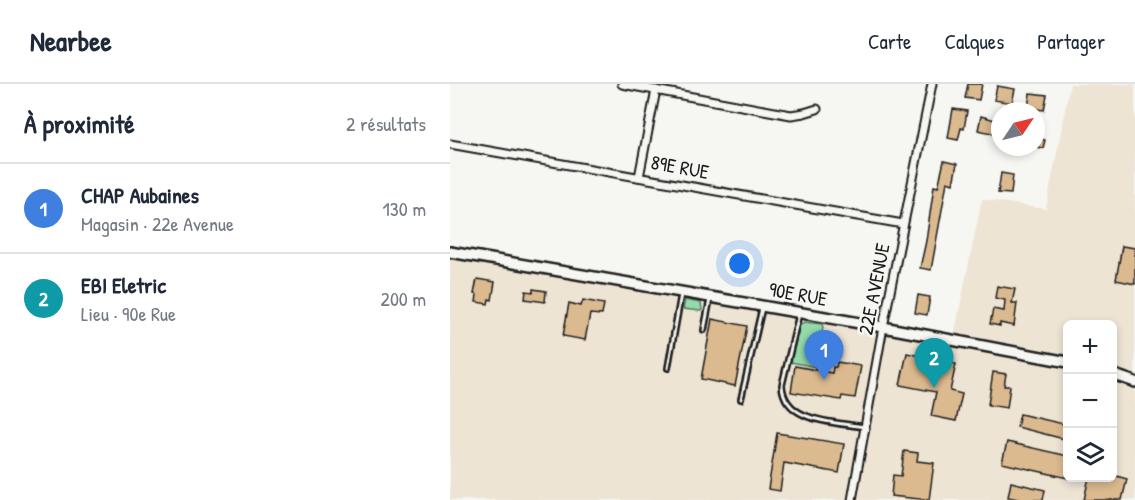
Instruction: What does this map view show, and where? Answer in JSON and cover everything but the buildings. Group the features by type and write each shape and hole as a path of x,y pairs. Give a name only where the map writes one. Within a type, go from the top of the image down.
{"street":[{"path":"622,84 791,115 804,114 817,109"},
{"name":"22E AVENUE","path":"852,500 883,327 932,84"},
{"path":"639,177 656,90"},
{"name":"89E RUE","path":"450,144 903,224"},
{"name":"90E RUE","path":"450,252 799,312 1063,361"},
{"path":"1117,375 1135,382"}],"lane":[{"path":"668,368 681,292"},
{"path":"704,330 711,297"},
{"path":"741,399 763,306"},
{"path":"799,312 782,385 786,399 794,410 804,416 865,427"}],"shaded area":[{"path":"1070,84 1135,84 1135,500 450,500 450,252 953,341 982,199 1046,209"}],"green space":[{"path":"685,300 701,303 702,310 683,309"},
{"path":"804,322 822,324 823,327 817,367 790,362 800,325"}],"place":[{"name":"CHAP Aubaines","path":"824,380"},
{"name":"EBI Eletric","path":"934,388"}]}
